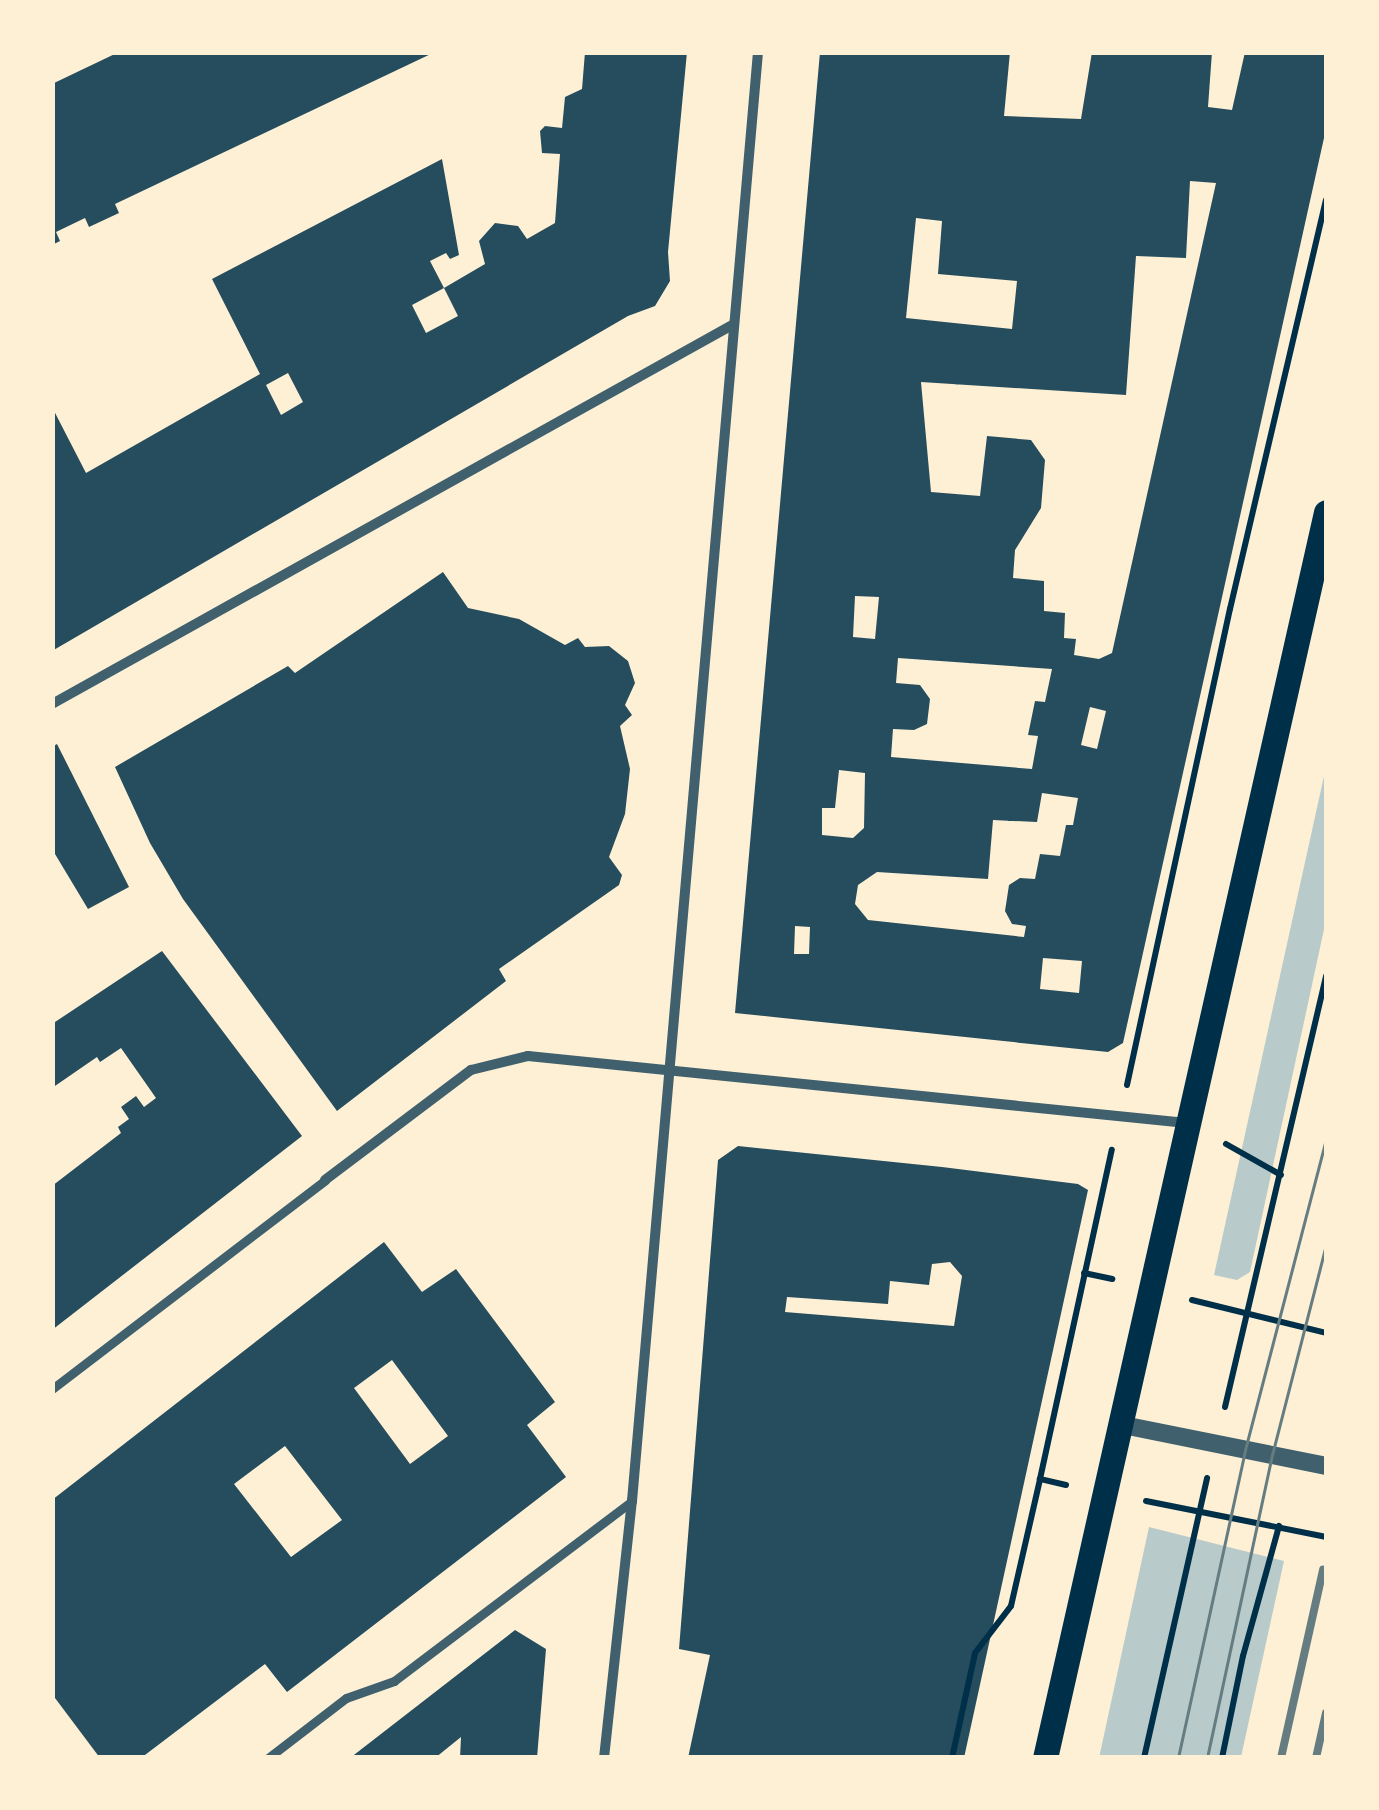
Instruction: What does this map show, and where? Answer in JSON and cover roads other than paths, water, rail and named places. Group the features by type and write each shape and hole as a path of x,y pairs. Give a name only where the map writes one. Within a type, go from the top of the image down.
{"main road":[{"path":"1045,1758 1326,512"}],"street":[{"path":"604,1758 632,1501 758,52"},
{"path":"52,704 732,325"},
{"path":"52,1389 471,1070 528,1056 1188,1123"},
{"path":"1122,1425 1326,1466"},
{"path":"268,1758 346,1698 394,1681 632,1501"}],"tram line":[{"path":"1178,1758 1245,1450 1326,1140"},
{"path":"1207,1758 1272,1455 1326,1244"}],"railway":[{"path":"1281,1758 1323,1570"},
{"path":"1316,1758 1326,1713"}]}
